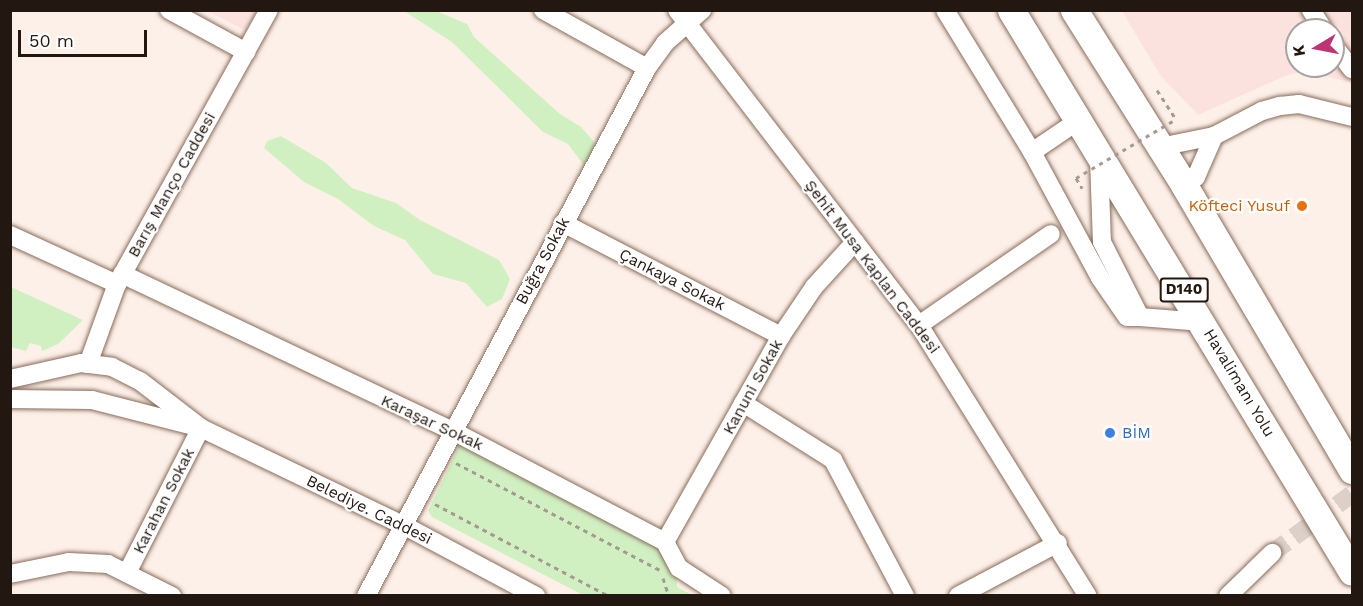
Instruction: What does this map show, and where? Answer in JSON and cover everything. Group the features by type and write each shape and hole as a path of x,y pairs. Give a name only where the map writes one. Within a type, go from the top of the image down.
{"highway":[{"name":"Havalimanı Yolu","path":"1011,10 1203,322 1353,572"},
{"path":"1074,10 1184,185 1353,470"}],"street":[{"path":"169,10 246,52"},
{"name":"Barış Manço Caddesi","path":"88,364 120,279 269,10"},
{"path":"543,10 647,68"},
{"name":"Buğra Sokak","path":"366,596 405,526 452,430 647,68 681,16 702,10"},
{"path":"945,10 1032,152 1100,278 1127,317 1203,322"},
{"name":"Şehit Musa Kaplan Caddesi","path":"681,16 919,325 1058,543 1088,596"},
{"path":"1160,147 1214,136 1262,111 1280,106 1299,104 1353,117"},
{"path":"1032,152 1079,120"},
{"path":"1184,185 1197,177 1214,136"},
{"path":"1099,152 1102,242 1140,317"},
{"name":"Çankaya Sokak","path":"563,223 781,336"},
{"path":"919,325 1051,234"},
{"name":"Karaşar Sokak","path":"10,236 120,279 452,430 665,542"},
{"name":"Kanuni Sokak","path":"665,542 781,336 828,270 855,242"},
{"path":"10,379 54,367 88,364 112,367 140,381 201,428"},
{"path":"10,399 92,400 201,428"},
{"path":"743,403 833,460 905,596"},
{"name":"Belediye. Caddesi","path":"201,428 405,526 536,596"},
{"name":"Karahan Sokak","path":"127,573 201,428"},
{"path":"665,542 679,568 722,596"},
{"path":"958,596 1058,543"},
{"path":"1228,596 1272,553"},
{"path":"10,574 69,562 108,564 172,596"}],"path":[{"path":"1076,178 1176,119 1157,90"},
{"path":"449,473 454,462 664,572 669,596"},
{"path":"439,494 434,504 609,596"}],"shaded area":[{"path":"257,10 245,30 207,11"},
{"path":"1122,11 1352,11 1352,83 1334,78 1345,78 1345,18 1285,18 1285,76 1198,115 1160,75"}],"green space":[{"path":"404,11 436,11 467,24 474,37 560,114 581,127 602,151 586,168 568,144 543,132 452,42"},
{"path":"281,136 326,163 352,188 396,203 420,220 499,260 510,279 502,299 487,307 466,283 433,274 405,240 374,226 338,199 304,182 264,148 267,141"},
{"path":"11,287 83,320 58,344 42,351 41,346 30,343 26,351 11,347"},
{"path":"467,430 676,554 677,587 692,595 583,595 432,517 428,511"}],"tunnel":[{"path":"1272,553 1352,494"}],"place":[{"name":"Köfteci Yusuf","path":"1302,206"},
{"name":"BİM","path":"1110,433"}]}
